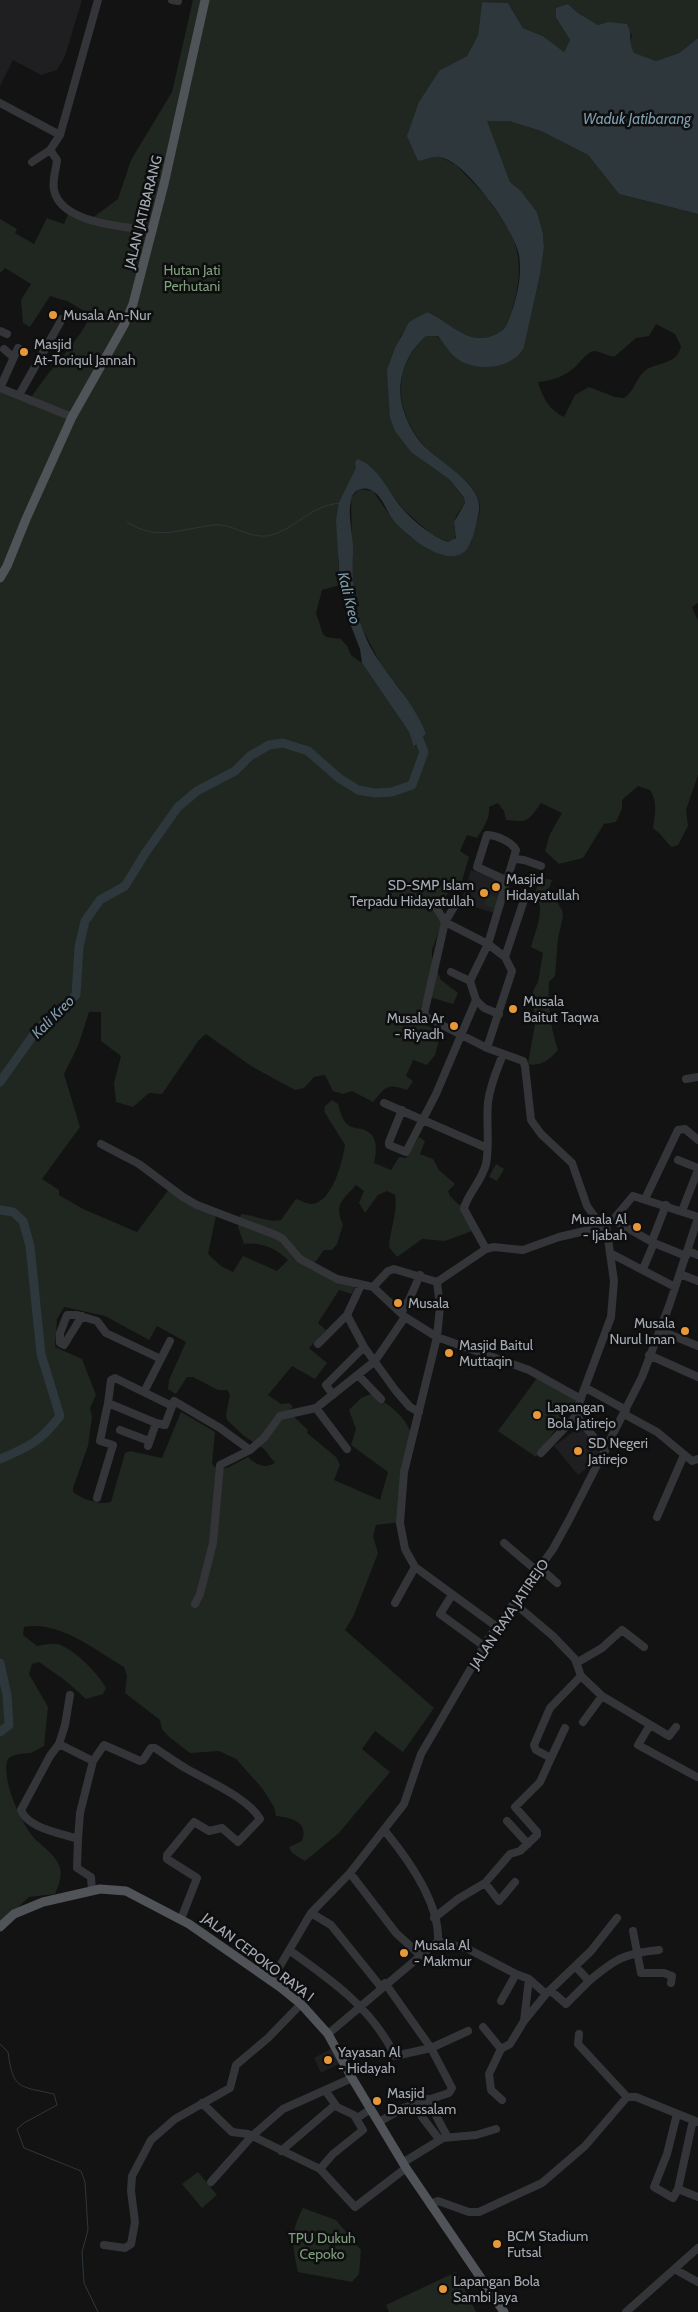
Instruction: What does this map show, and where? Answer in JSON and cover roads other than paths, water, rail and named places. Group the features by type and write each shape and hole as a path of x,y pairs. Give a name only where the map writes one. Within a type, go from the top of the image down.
{"main road":[{"name":"JALAN JATIBARANG","path":"0,578 72,417 127,318 143,271 205,0"},
{"name":"JALAN CEPOKO RAYA I","path":"0,1928 21,1910 65,1896 113,1889 126,1892 181,1919 271,1981 301,2004 328,2034 352,2078 405,2165 424,2194 434,2203 504,2312"}],"street":[{"path":"32,162 50,150 60,135 98,0"},
{"path":"0,103 60,135"},
{"path":"50,150 57,160 53,183 54,192 60,203 69,212 90,220 152,232"},
{"path":"19,395 62,319"},
{"path":"18,348 0,388 72,417"},
{"path":"4,349 13,357"},
{"path":"499,1014 484,1008 476,1000 470,981 488,944 508,881 516,850 513,845 491,835 486,836 477,867 508,881"},
{"path":"514,859 524,860 541,866"},
{"path":"504,892 524,900 505,957"},
{"path":"457,902 445,922 424,1014 428,1020 487,1048 523,1061 531,1120 541,1134 572,1163 587,1206 607,1224 653,1242 698,1255"},
{"path":"434,904 445,922 488,944 505,957 512,971 487,1048"},
{"path":"451,972 470,981"},
{"path":"402,1110 389,1145 406,1151 436,1094 476,1000"},
{"path":"486,1249 464,1209 469,1197 477,1187 486,1165 488,1103 492,1082 503,1054"},
{"path":"686,1079 698,1077"},
{"path":"384,1103 487,1148"},
{"path":"645,1199 678,1130 685,1129 698,1140"},
{"path":"101,1144 133,1160 183,1198 283,1239 300,1259 337,1279 373,1287 403,1315 437,1337 529,1370 581,1399"},
{"path":"678,1160 698,1169 682,1212"},
{"path":"437,1282 486,1249 494,1247 523,1250 559,1236 607,1224 631,1197 645,1199 698,1218"},
{"path":"643,1269 666,1206"},
{"name":"JALAN RAYA JATIREJO","path":"271,1981 311,1913 350,1873 404,1804 422,1754 484,1646 539,1569 569,1520 625,1412 650,1355 680,1274 698,1218"},
{"path":"541,1453 575,1417 575,1412 586,1388 611,1317 614,1281 607,1224"},
{"path":"610,1253 643,1269 675,1288"},
{"path":"373,1287 388,1271 394,1269 420,1275 437,1282"},
{"path":"680,1274 698,1281"},
{"path":"195,1604 200,1594 213,1543 220,1465 250,1450 268,1434 280,1416 316,1408 375,1361 403,1315 420,1275"},
{"path":"437,1282 440,1307 437,1337 404,1472 400,1523 405,1549 415,1567 496,1627"},
{"path":"318,1344 347,1315 361,1285"},
{"path":"347,1315 364,1347 396,1391 410,1407 419,1412"},
{"path":"82,1316 97,1321 106,1333 161,1359"},
{"path":"659,1330 698,1346"},
{"path":"144,1392 170,1341"},
{"path":"333,1395 326,1385 364,1347"},
{"path":"650,1355 698,1377"},
{"path":"358,1375 381,1400"},
{"path":"97,1498 113,1445 100,1441 111,1380 115,1378 172,1406"},
{"path":"586,1388 657,1432 692,1461 698,1459"},
{"path":"108,1404 165,1425 174,1401 177,1401 220,1428 250,1450"},
{"path":"316,1408 347,1449"},
{"path":"575,1417 605,1451"},
{"path":"120,1430 148,1443 156,1423"},
{"path":"657,1517 684,1454"},
{"path":"504,1542 557,1583"},
{"path":"395,1604 415,1567"},
{"path":"452,1595 440,1614 484,1646"},
{"path":"514,1603 553,1636 578,1662 582,1676 602,1696 669,1736 676,1727"},
{"path":"578,1662 597,1652 622,1630 644,1647"},
{"path":"551,1758 536,1750 534,1745 550,1708 582,1676"},
{"path":"70,1695 65,1725 59,1744 50,1756 21,1810 22,1814 33,1823 78,1839"},
{"path":"582,1722 602,1696"},
{"path":"650,1725 638,1745 697,1777"},
{"path":"434,1918 485,1883 510,1854 520,1851 538,1834 515,1807 540,1782 565,1728"},
{"path":"59,1744 94,1761"},
{"path":"92,1891 91,1878 78,1868 78,1839 80,1813 94,1761 104,1744 140,1761 144,1760 151,1748 155,1748 187,1769 228,1791 260,1817 260,1820 238,1842 222,1828 212,1831 194,1822 168,1855 167,1859 197,1878 181,1919"},
{"path":"508,1821 528,1844"},
{"path":"385,1830 419,1877 434,1918 438,1941"},
{"path":"350,1873 396,1933 420,1956"},
{"path":"485,1883 499,1901 515,1882"},
{"path":"311,1913 331,1925 383,1985 431,2048 452,2088 449,2093 415,2104 379,2122"},
{"path":"502,2100 491,2090 489,2079 501,2049 510,2044 524,2021 548,1992 592,1951 617,1918"},
{"path":"633,1931 641,1972 668,1974 672,1976 671,1983"},
{"path":"328,2034 383,1985 438,1941"},
{"path":"438,1941 468,1949 529,1979 566,2004 589,1982 623,1956 636,1952 659,1950"},
{"path":"289,1950 360,2006 382,2032 395,2056 431,2048 468,2031"},
{"path":"576,1967 589,1982"},
{"path":"501,2001 516,1974"},
{"path":"524,2021 529,1979"},
{"path":"104,2245 125,2248 131,2244 134,2222 131,2191 134,2171 156,2135 175,2119 230,2088 236,2066 268,2038 301,2004"},
{"path":"483,2028 495,2036 501,2049"},
{"path":"579,2034 578,2044 627,2097 636,2097 696,2121 674,2198 654,2187 667,2154 678,2114"},
{"path":"211,2182 252,2136 282,2109 352,2078"},
{"path":"320,2169 333,2154 363,2132 357,2118 335,2105 325,2090"},
{"path":"434,2203 470,2212 479,2212 542,2183 584,2146 627,2097"},
{"path":"427,2100 448,2136"},
{"path":"202,2103 229,2131 252,2136 320,2169 355,2207 439,2139 448,2136 476,2135 496,2129"},
{"path":"415,2104 422,2117 439,2139"},
{"path":"281,2151 335,2105"},
{"path":"357,2118 371,2109"},
{"path":"678,2189 698,2197"},
{"path":"629,2311 698,2248"},
{"path":"676,2270 698,2282"}],"water":[{"name":"Waduk Jatibarang","path":"482,2 508,3 523,28 543,36 564,52 570,40 556,18 556,8 568,4 578,13 598,25 608,22 627,24 634,53 656,61 679,53 698,38 698,214 619,194 588,155 541,131 509,121 487,121 510,182 521,191 537,212 543,233 544,248 540,275 524,347 519,355 511,361 492,367 482,367 463,362 455,357 438,336 426,336 416,346 407,362 400,390 406,418 415,435 427,449 460,476 475,492 479,501 479,510 472,539 464,552 456,556 446,556 436,553 406,533 393,520 380,498 371,490 360,489 354,493 350,507 353,582 357,611 366,638 373,651 412,706 422,724 426,734 414,747 409,732 362,663 360,649 351,626 340,585 336,521 339,502 356,468 355,463 357,459 364,462 377,473 401,507 423,528 448,542 456,538 454,522 465,503 464,498 450,480 411,452 395,431 390,418 387,370 395,348 409,322 427,312 467,335 485,338 505,328 515,301 520,273 519,255 516,244 499,214 475,183 451,161 438,157 418,161 407,136 419,102 440,70 467,56 478,35"}],"waterway":[{"path":"127,522 146,531 163,533 218,525 227,526 252,535 264,536 280,532 320,508 340,503"},
{"name":"Kali Kreo","path":"0,1082 37,1030 76,995 79,947 85,921 100,900 125,886 146,852 178,807 197,791 235,771 250,756 269,745 283,743 308,751 339,778 358,790 375,793 392,792 412,785 424,752 416,731"},
{"name":"Kali Kreo","path":"0,1210 13,1212 23,1221 30,1246 41,1354 60,1416 47,1432 34,1442 0,1459"},
{"name":"Kali Kreo","path":"0,1663 7,1695 9,1725 0,1732"},
{"path":"0,2044 8,2052 12,2073 20,2084 54,2094 57,2105 24,2123 17,2129 24,2148 81,2171 85,2182 88,2230 82,2252 84,2283 98,2312"}],"place":[{"name":"Musala An-Nur","path":"53,315"},
{"name":"Masjid At-Toriqul Jannah","path":"24,352"},
{"name":"Masjid Hidayatullah","path":"496,887"},
{"name":"SD-SMP Islam Terpadu Hidayatullah","path":"484,893"},
{"name":"Musala Baitut Taqwa","path":"513,1009"},
{"name":"Musala Ar - Riyadh","path":"454,1026"},
{"name":"Musala Al - Ijabah","path":"637,1227"},
{"name":"Musala","path":"398,1303"},
{"name":"Musala Nurul Iman","path":"685,1331"},
{"name":"Masjid Baitul Muttaqin","path":"449,1353"},
{"name":"Lapangan Bola Jatirejo","path":"537,1415"},
{"name":"SD Negeri Jatirejo","path":"578,1451"},
{"name":"Musala Al - Makmur","path":"404,1953"},
{"name":"Yayasan Al - Hidayah","path":"328,2060"},
{"name":"Masjid Darussalam","path":"377,2101"},
{"name":"BCM Stadium Futsal","path":"497,2244"},
{"name":"Lapangan Bola Sambi Jaya","path":"443,2289"}],"park label":[{"name":"Hutan Jati Perhutani","path":"192,278"},
{"name":"TPU Dukuh Cepoko","path":"322,2246"}]}
